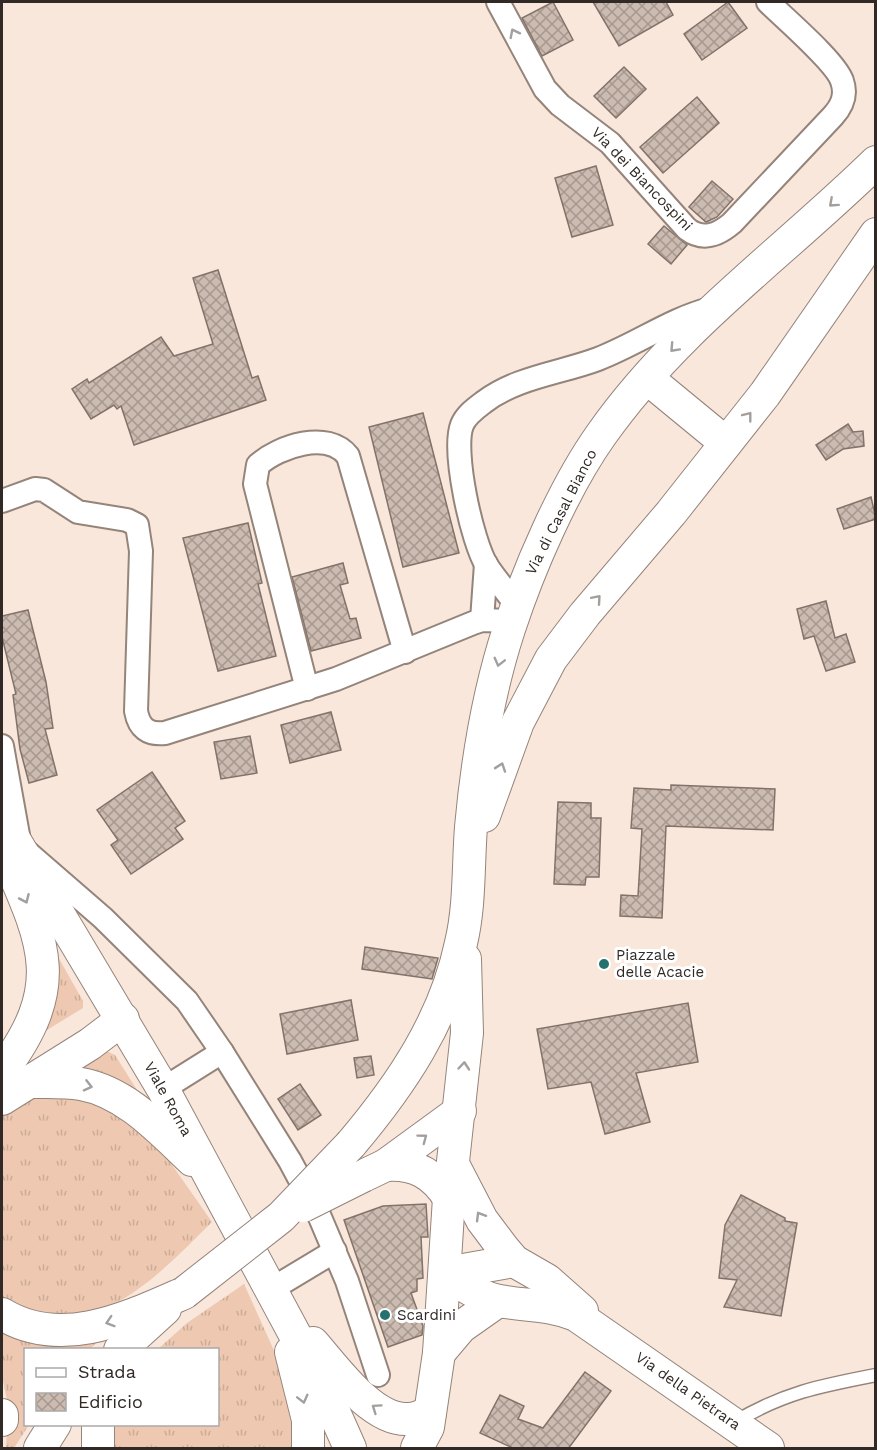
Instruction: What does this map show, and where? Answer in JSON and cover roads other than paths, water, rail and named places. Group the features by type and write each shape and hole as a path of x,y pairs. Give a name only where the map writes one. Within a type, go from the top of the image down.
{"main road":[{"name":"Via di Casal Bianco","path":"281,1217 351,1144 401,1080 424,1042 454,972 464,927 478,767 504,616 536,559 588,456 612,420 647,378 714,308 876,162"},
{"name":"Via di Casal Bianco","path":"468,862 518,722 551,659 585,614 671,513 765,394 871,243"},
{"path":"647,378 726,443"},
{"name":"Viale Roma","path":"2,819 11,846 123,1019 163,1089 322,1385 351,1449"},
{"path":"2,1099 32,1026 41,996 44,965 39,934 11,846"},
{"path":"420,1440 439,1353 446,1273 449,1198 460,1111 466,1033 464,927"},
{"path":"11,1075 83,1030 123,1019"},
{"path":"11,1075 83,1084 116,1096 161,1131 213,1181"},
{"path":"122,1348 175,1301 281,1217 375,1171 460,1111"},
{"path":"454,1166 482,1220 514,1261 547,1280 607,1334"},
{"path":"375,1171 411,1167 429,1174 449,1198"},
{"path":"446,1273 514,1261"},
{"path":"446,1273 466,1286 498,1301 542,1304 563,1310 607,1334"},
{"path":"273,1296 372,1407 388,1416 409,1419 420,1440"},
{"path":"273,1296 306,1408 309,1430 308,1449"},
{"path":"2,1314 36,1329 77,1330 114,1321 175,1301"},
{"path":"140,1348 175,1301"},
{"path":"439,1353 460,1327 498,1301"},
{"name":"Via della Pietrara","path":"607,1334 768,1449"},
{"name":"Viale Roma","path":"322,1385 335,1449"},
{"path":"2,1415 2,1420"},
{"path":"40,1449 54,1426"},
{"path":"98,1426 98,1449"}],"street":[{"name":"Via dei Biancospini","path":"498,2 530,64 550,96 610,143 687,229 695,234 709,236 721,232 732,223 833,117 843,100 843,85 836,70 768,2"},
{"path":"504,616 462,483 459,440 468,416 493,396 519,383 634,345 688,314 714,308"},
{"path":"307,689 255,484 258,465 277,452 324,442 336,444 348,456 405,652"},
{"path":"2,501 34,489 44,490 78,512 127,520 137,525 141,551 136,711 139,722 147,732 165,733 307,689 504,616"},
{"path":"486,564 504,616"},
{"path":"2,746 11,846 103,918 187,1001 222,1052 290,1161 335,1251 378,1375"},
{"path":"163,1089 222,1052"},
{"path":"273,1296 335,1251"}],"lane":[{"path":"733,1423 785,1395 816,1386 876,1375"}],"place":[{"name":"Piazzale delle Acacie","path":"604,964"},
{"name":"Scardini","path":"385,1315"}]}
